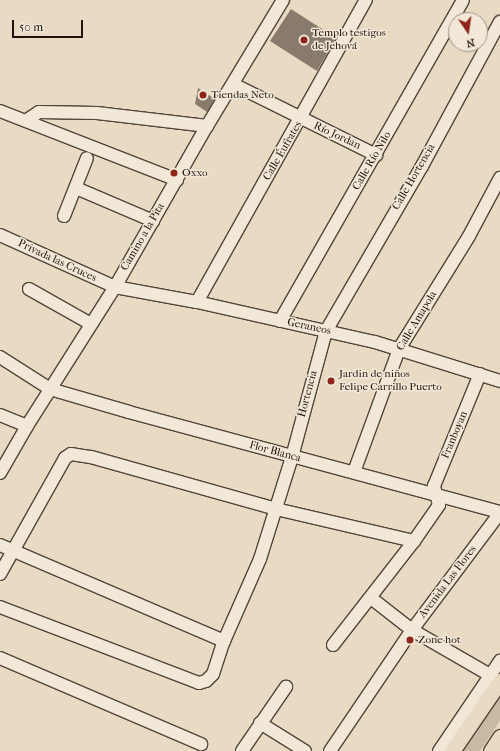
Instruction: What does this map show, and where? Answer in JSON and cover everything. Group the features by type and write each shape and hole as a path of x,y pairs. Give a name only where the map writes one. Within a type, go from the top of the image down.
{"main road":[{"path":"452,751 464,734 495,678"},
{"path":"464,714 464,734"},
{"path":"491,751 500,737"}],"street":[{"name":"Camino a la Pita","path":"0,472 50,389 115,287 207,126 283,0"},
{"name":"Calle Éufrates","path":"198,302 366,0"},
{"name":"Calle Río Nilo","path":"280,321 376,155 462,0"},
{"name":"Calle Hortencia","path":"326,331 422,166 500,22"},
{"name":"Río Jordan","path":"233,84 376,155"},
{"path":"0,111 27,120 177,180"},
{"path":"27,120 39,112 97,113 207,126"},
{"path":"64,216 87,158"},
{"name":"Calle Amapola","path":"354,472 399,349 469,236 500,178"},
{"path":"76,188 153,221"},
{"name":"Privada las Cruces","path":"0,235 115,287"},
{"name":"Geraneos","path":"115,287 198,302 375,342 500,381"},
{"path":"30,289 91,324"},
{"name":"Hortencia","path":"0,607 199,683 206,681 213,674 224,641 260,559 292,457 326,331"},
{"name":"Flor Blanca","path":"0,357 50,389 292,457 354,472 500,512"},
{"name":"Franboyan","path":"333,645 371,598 439,505 434,486 480,374"},
{"path":"0,415 27,426"},
{"path":"0,574 65,458 71,454 91,458 276,509 414,541"},
{"name":"Avenida Las Flores","path":"330,751 412,630 500,512"},
{"path":"0,545 224,641"},
{"path":"371,598 412,630 495,678"},
{"path":"0,658 201,744"},
{"path":"439,751 464,714 495,678 500,661"},
{"path":"242,751 286,687"},
{"path":"260,723 306,751"}],"shaded area":[{"path":"500,689 500,721 480,751 458,751"}],"building":[{"name":"Templo testigos de Jehová","path":"291,9 336,38 317,71 270,41"},
{"name":"Tiendas Neto","path":"198,88 215,99 207,112 195,104"}],"place":[{"name":"Templo testigos de Jehová","path":"304,40"},
{"name":"Tiendas Neto","path":"203,95"},
{"name":"Oxxo","path":"174,173"},
{"name":"Jardin de niños Felipe Carrillo Puerto","path":"331,381"},
{"name":"Zone hot","path":"410,640"}]}
